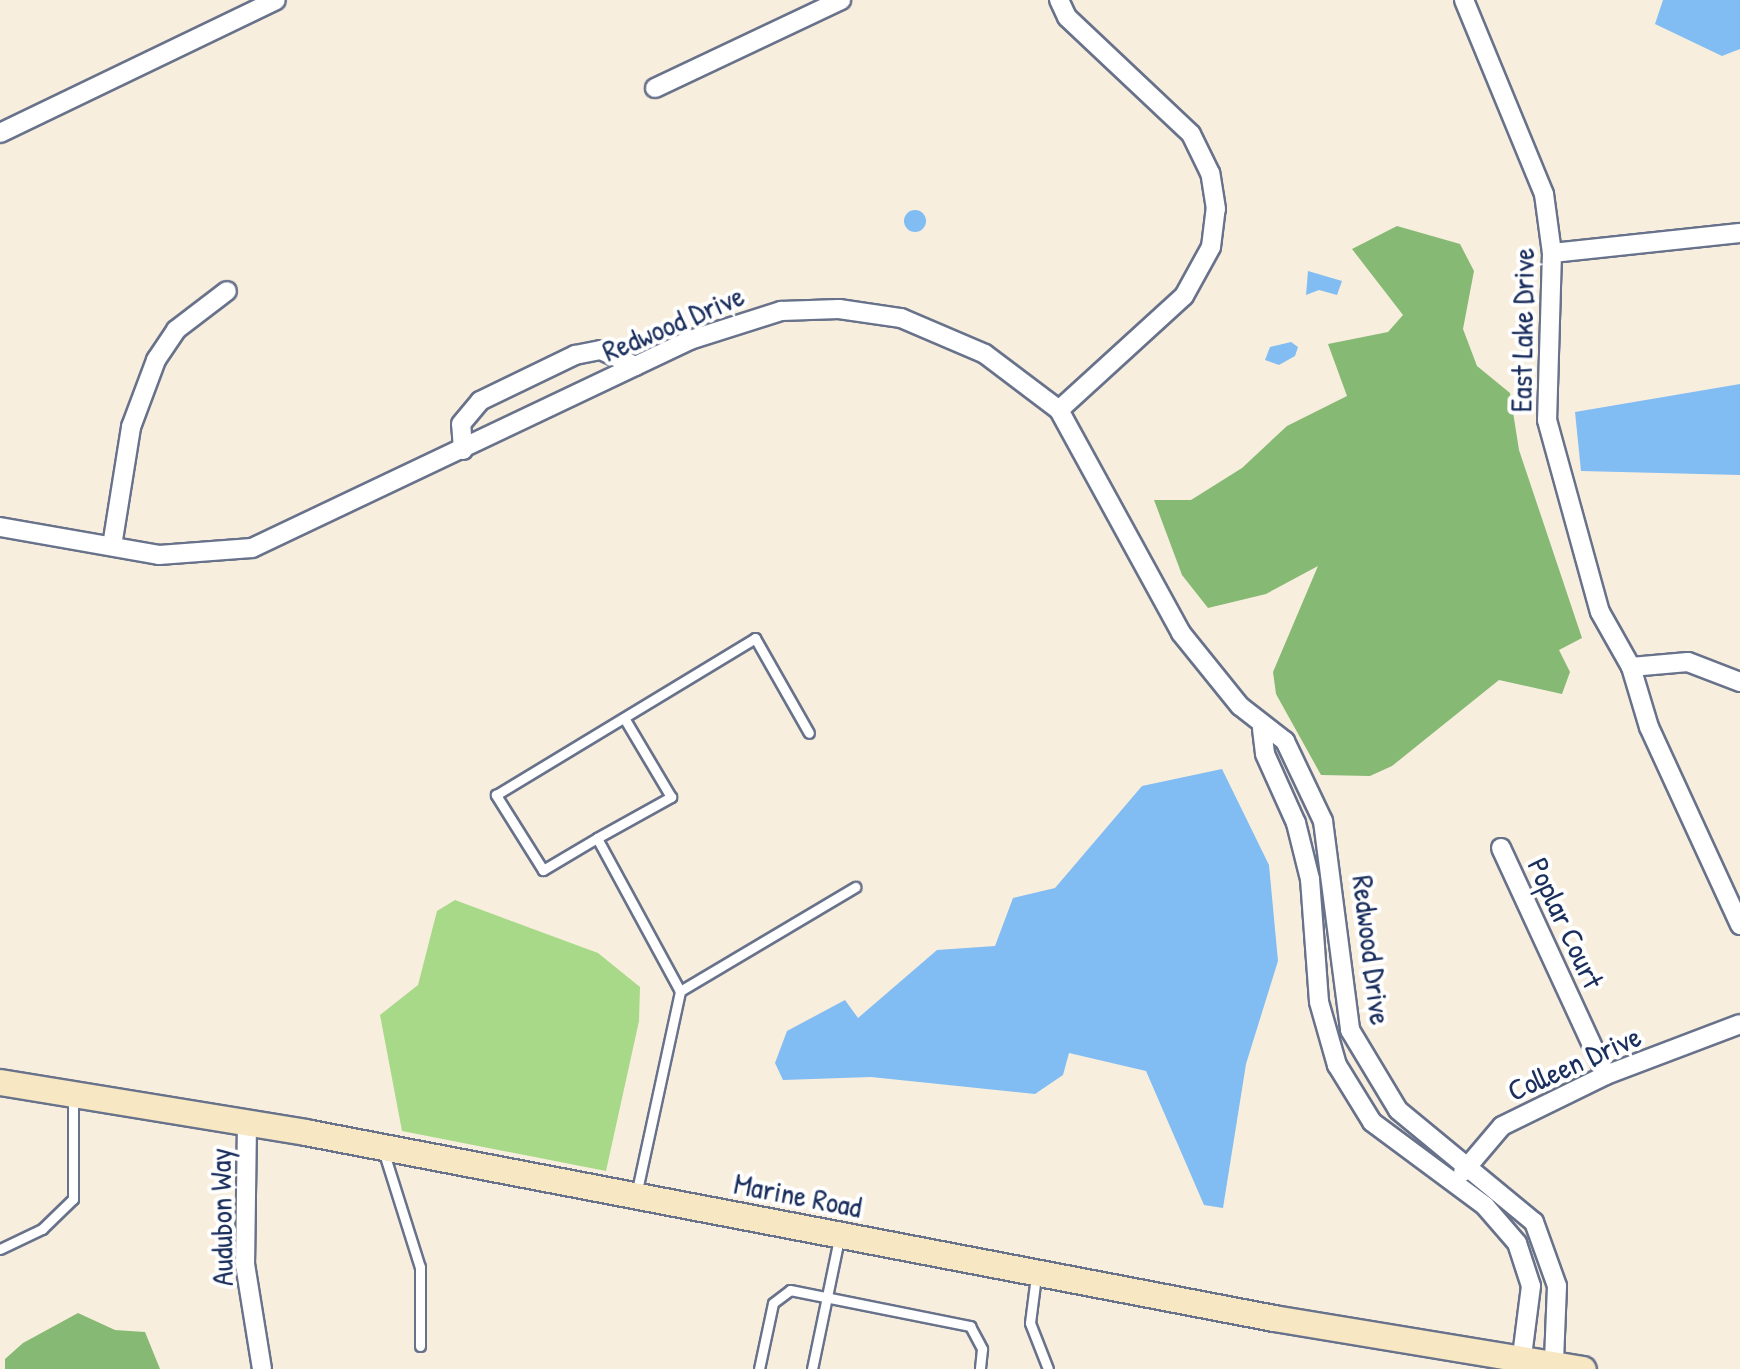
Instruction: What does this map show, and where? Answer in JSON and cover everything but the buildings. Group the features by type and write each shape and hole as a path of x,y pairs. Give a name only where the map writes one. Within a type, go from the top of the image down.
{"main road":[{"name":"Marine Road","path":"0,1082 247,1123 1036,1273 1554,1360 1584,1369"}],"street":[{"path":"0,132 276,0"},
{"path":"655,88 841,0"},
{"path":"1059,410 1184,296 1211,246 1216,208 1210,173 1191,134 1067,17 1060,0"},
{"name":"East Lake Drive","path":"1464,0 1528,144 1544,194 1552,253 1545,382 1553,457 1600,612 1631,668 1649,727 1740,925"},
{"path":"1552,253 1740,233"},
{"path":"112,546 131,427 156,360 176,330 227,291"},
{"name":"Redwood Drive","path":"0,528 185,556 252,548 635,366 748,317 839,309 901,318 958,340 1012,370 1059,410 1090,456 1162,605 1262,729 1285,741 1323,821 1350,1030 1398,1110 1427,1138 1470,1163 1534,1222 1547,1247 1557,1286 1554,1360"},
{"path":"463,450 462,424 496,394 575,355 601,350 635,366"},
{"path":"1631,668 1688,662 1740,682"},
{"name":"Redwood Drive","path":"1262,729 1264,754 1296,823 1310,878 1319,1002 1337,1065 1372,1122 1504,1224 1527,1264 1531,1312 1522,1356"},
{"name":"Poplar Court","path":"1501,848 1606,1075"},
{"name":"Colleen Drive","path":"1454,1185 1502,1126 1606,1075 1740,1024"},
{"name":"Audubon Way","path":"247,1123 245,1264 262,1369"}],"lane":[{"path":"624,718 671,797 543,870 496,795 755,638 809,733"},
{"path":"597,838 680,991 635,1197"},
{"path":"680,991 855,887"},
{"path":"0,1248 42,1229 72,1200 73,1094"},
{"path":"382,1148 420,1267 420,1346"},
{"path":"812,1369 839,1236"},
{"path":"1036,1273 1030,1323 1048,1369"},
{"path":"759,1369 773,1303 781,1292 970,1326 982,1349 980,1369"}],"green space":[{"path":"1397,226 1460,244 1474,271 1463,329 1477,366 1510,393 1519,450 1582,638 1559,650 1570,672 1562,694 1499,680 1392,766 1370,776 1321,775 1276,694 1273,672 1318,566 1266,594 1208,608 1182,575 1154,500 1191,500 1242,468 1287,426 1347,396 1328,344 1388,332 1403,315 1352,249"},
{"path":"455,900 598,953 640,987 639,1021 606,1171 402,1131 380,1015 418,985 437,911"},
{"path":"78,1313 115,1330 145,1332 160,1369 5,1369 5,1359 23,1343"}],"water":[{"path":"1663,0 1740,0 1740,49 1722,56 1655,24"},
{"path":"915,210 923,213 923,229 915,232 907,229 904,221 907,213"},
{"path":"1308,271 1342,281 1337,295 1319,290 1306,295"},
{"path":"1291,342 1298,347 1295,356 1279,365 1265,360 1270,347"},
{"path":"1740,384 1740,475 1581,471 1575,412"},
{"path":"1222,769 1269,865 1278,961 1246,1064 1223,1208 1204,1205 1146,1071 1069,1053 1063,1075 1035,1094 871,1077 783,1080 775,1063 787,1031 845,1000 858,1018 937,950 995,946 1013,898 1055,888 1142,786"}]}
